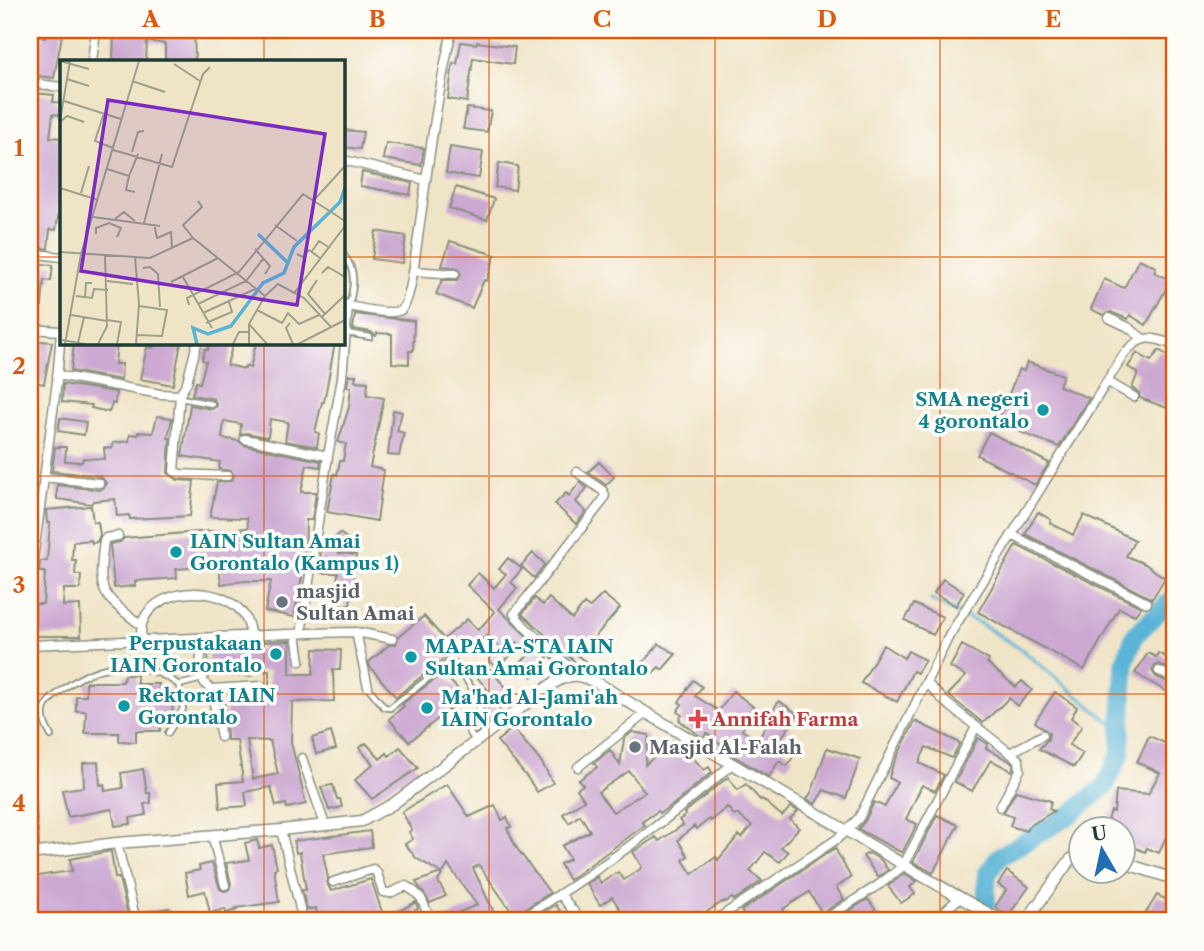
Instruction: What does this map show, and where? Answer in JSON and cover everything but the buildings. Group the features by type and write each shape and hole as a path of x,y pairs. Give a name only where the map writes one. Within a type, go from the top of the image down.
{"street":[{"path":"92,60 96,30"},
{"path":"345,344 346,305 392,312 401,310 406,304 414,271 436,109 452,30"},
{"path":"30,83 60,87"},
{"path":"345,160 426,180"},
{"path":"30,253 60,257"},
{"path":"414,271 455,274"},
{"path":"1109,318 1128,327 1142,338"},
{"path":"30,328 60,331"},
{"path":"714,921 818,853 846,831 863,813 964,611 1124,354 1142,338 1160,339 1174,345"},
{"path":"30,583 32,549 60,342"},
{"path":"196,345 187,382 180,397 174,471 180,474 227,476"},
{"path":"300,661 299,634 342,378 345,345"},
{"path":"57,375 180,397"},
{"path":"1108,382 1134,397"},
{"path":"245,439 327,456"},
{"path":"576,471 603,491 605,495 602,502 514,614 578,675"},
{"path":"43,477 99,483"},
{"path":"1012,535 1147,603"},
{"path":"118,536 106,538 104,541 102,583 108,599 141,625"},
{"path":"142,640 141,625 151,608 171,597 208,594 227,600 243,612 248,619 250,636"},
{"path":"356,632 368,687"},
{"path":"30,645 356,632 388,638"},
{"path":"202,639 201,679 211,689 221,737"},
{"path":"1159,671 1174,678"},
{"path":"30,854 117,843 362,821 393,804 552,684 572,674 601,685 731,765 999,919"},
{"path":"927,683 945,702 1019,760 1020,767 1000,807"},
{"path":"211,689 262,686"},
{"path":"579,767 646,713"},
{"path":"822,921 903,866 976,727"},
{"path":"1010,753 1043,735"},
{"path":"302,758 325,825"},
{"path":"517,921 626,851 731,765"},
{"path":"281,830 303,921"},
{"path":"212,835 225,886"},
{"path":"117,843 135,921"},
{"path":"1026,921 1068,863"},
{"path":"1138,867 1174,879"},
{"path":"333,882 373,869 383,892 390,893 406,886 415,892 431,921"},
{"path":"561,895 582,921"},
{"path":"934,921 959,898"}],"lane":[{"path":"345,256 351,264 354,278 346,305"},
{"path":"346,333 370,337"},
{"path":"180,397 212,404"},
{"path":"368,687 384,707 390,708 449,663 454,662 481,702 480,708 465,725 475,742"},
{"path":"51,736 44,723 44,710 51,699 77,678 95,670 113,667 148,670 166,676 179,685 183,709 168,733"},
{"path":"179,685 201,679"},
{"path":"30,709 44,710"}],"waterway":[{"path":"975,921 986,902 987,874 999,857 1067,817 1105,786 1120,755 1125,661 1135,635 1174,597"},
{"path":"931,600 981,624 1022,650 1122,732"}],"place":[{"name":"SMA negeri 4 gorontalo","path":"1043,410"},
{"name":"IAIN Sultan Amai Gorontalo (Kampus 1)","path":"176,552"},
{"name":"masjid Sultan Amai","path":"282,602"},
{"name":"Perpustakaan IAIN Gorontalo","path":"276,654"},
{"name":"MAPALA-STA IAIN Sultan Amai Gorontalo","path":"411,657"},
{"name":"Rektorat IAIN Gorontalo","path":"124,706"},
{"name":"Ma'had Al-Jami'ah IAIN Gorontalo","path":"427,708"},
{"name":"Annifah Farma","path":"698,719"},
{"name":"Masjid Al-Falah","path":"635,747"}]}
